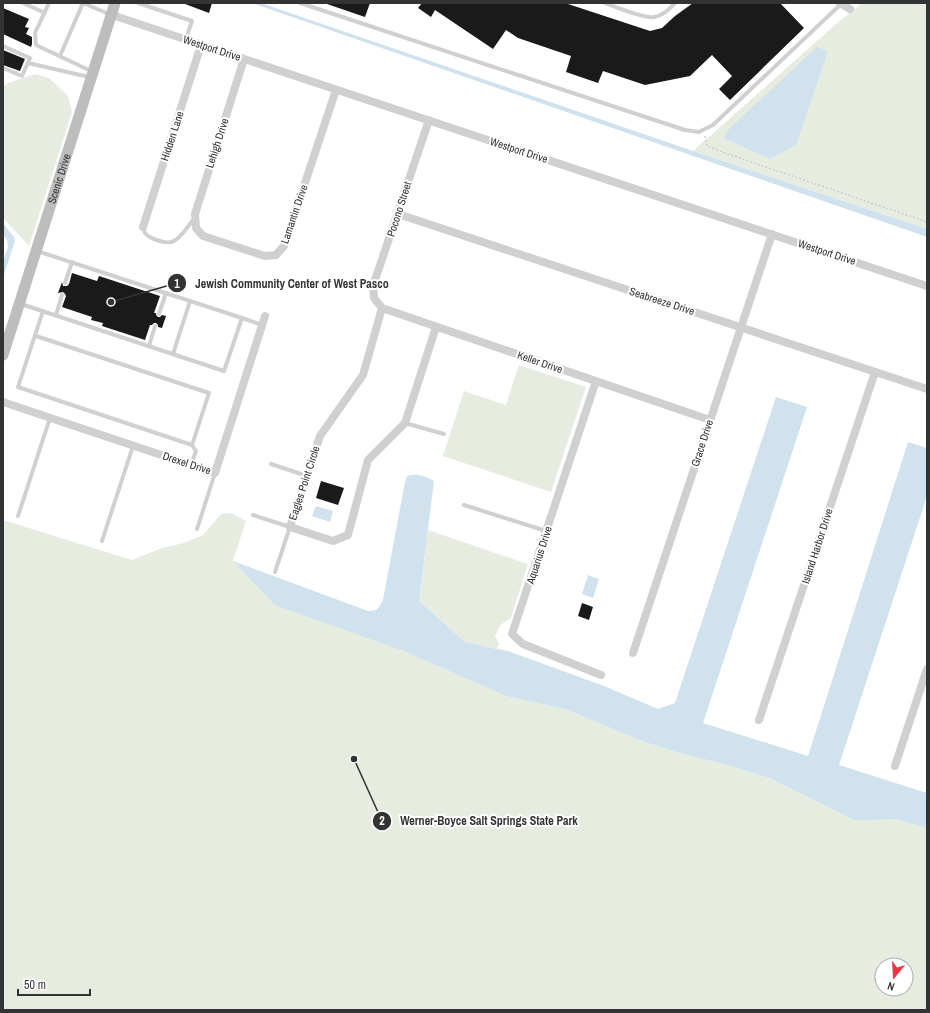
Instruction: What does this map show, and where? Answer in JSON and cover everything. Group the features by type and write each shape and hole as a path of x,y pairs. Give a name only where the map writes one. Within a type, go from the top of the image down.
{"street":[{"name":"Scenic Drive","path":"3,355 116,3"},
{"path":"840,3 850,9"},
{"name":"Westport Drive","path":"112,15 927,286"},
{"name":"Hidden Lane","path":"143,227 201,45"},
{"name":"Lehigh Drive","path":"196,228 195,214 244,59"},
{"name":"Lamantin Drive","path":"196,228 203,236 265,256 276,255 284,246 336,90"},
{"name":"Pocono Street","path":"382,308 374,298 373,286 429,120"},
{"name":"Seabreeze Drive","path":"398,214 927,389"},
{"name":"Grace Drive","path":"633,652 772,234"},
{"name":"Keller Drive","path":"382,308 710,420"},
{"name":"Eagles Point Circle","path":"382,308 363,375 320,436 290,527 333,541 348,535 368,460 405,423 436,327"},
{"name":"Drexel Drive","path":"3,402 215,473 265,316"},
{"name":"Island Harbor Drive","path":"758,720 875,372"},
{"name":"Aquarius Drive","path":"596,381 512,634 523,644 601,675"},
{"path":"894,766 927,669"}],"lane":[{"path":"22,3 45,13"},
{"path":"49,3 35,33 36,45 60,56 93,75"},
{"path":"60,56 83,3 89,4 112,15"},
{"path":"138,3 192,21 186,40"},
{"path":"300,3 685,130 699,132 713,125 840,3"},
{"path":"605,3 642,16 654,17 668,11 675,3"},
{"path":"3,46 30,58 22,76 3,68"},
{"path":"28,63 93,75"},
{"path":"143,227 145,233 156,240 173,242 183,233 195,218"},
{"path":"37,251 262,325"},
{"path":"65,283 72,262"},
{"path":"159,314 166,293"},
{"path":"56,315 62,295"},
{"path":"173,354 190,301"},
{"path":"19,303 224,371 242,318"},
{"path":"43,311 18,387 192,445 196,451 191,465"},
{"path":"149,346 155,326"},
{"path":"36,336 209,393 192,445"},
{"path":"18,516 50,418"},
{"path":"405,423 444,434"},
{"path":"102,541 133,446"},
{"path":"271,464 307,476"},
{"path":"197,529 215,473"},
{"path":"464,505 546,532"},
{"path":"253,515 290,527 275,572"}],"path":[{"path":"713,125 705,136 707,146 927,222"}],"shaded area":[{"path":"862,3 927,3 927,229 693,151 836,24"},
{"path":"35,74 49,78 68,96 72,112 29,246 3,218 3,87 8,83"},
{"path":"519,365 586,387 551,492 443,456 464,391 506,405"},
{"path":"231,513 246,521 233,561 401,650 506,696 565,709 642,741 769,778 852,819 895,819 927,828 927,1010 3,1010 3,520 132,560 162,548 184,543 203,535 221,514"},
{"path":"428,530 528,564 511,618 500,625 495,636 499,644 497,649 465,642 419,601"}],"water":[{"path":"252,3 261,3 693,151 927,229 927,237"},
{"path":"817,47 827,51 826,57 796,145 770,159 724,138 728,130"},
{"path":"3,223 14,237 15,241 3,278 3,262 8,247 7,240 3,235"},
{"path":"776,397 807,407 703,723 808,756 908,442 927,448 927,496 839,765 927,793 927,828 895,819 854,820 769,778 642,741 565,709 506,696 401,650 275,605 233,561 368,611 376,610 383,600 407,476 424,476 434,481 419,601 465,642 508,651 604,686 658,709 675,703"},
{"path":"316,506 333,511 330,522 312,516"},
{"path":"588,575 599,579 593,598 582,594"}],"building":[{"path":"185,3 212,3 209,13"},
{"path":"327,3 370,3 365,17"},
{"path":"422,3 565,3 650,31 662,28 693,3 780,3 804,28 730,100 719,89 732,76 712,55 690,76 645,85 603,71 598,83 566,72 571,56 518,38 506,30 493,49 435,10 431,17 418,8"},
{"path":"3,8 29,19 25,27 29,28 26,34 32,37 31,47 3,34"},
{"path":"3,50 25,59 20,71 3,65"},
{"path":"72,273 97,281 99,276 160,296 154,313 156,313 158,317 162,315 166,316 162,328 158,327 156,323 150,325 145,340 102,326 103,323 91,320 92,317 62,307 66,296 63,292 58,293 62,282 63,286 67,286 69,284"},
{"path":"321,481 344,488 338,505 316,498"},
{"path":"582,603 593,607 589,620 578,616"}],"place":[{"name":"Jewish Community Center of West Pasco","path":"111,302"},
{"name":"Werner-Boyce Salt Springs State Park","path":"354,759"}]}
